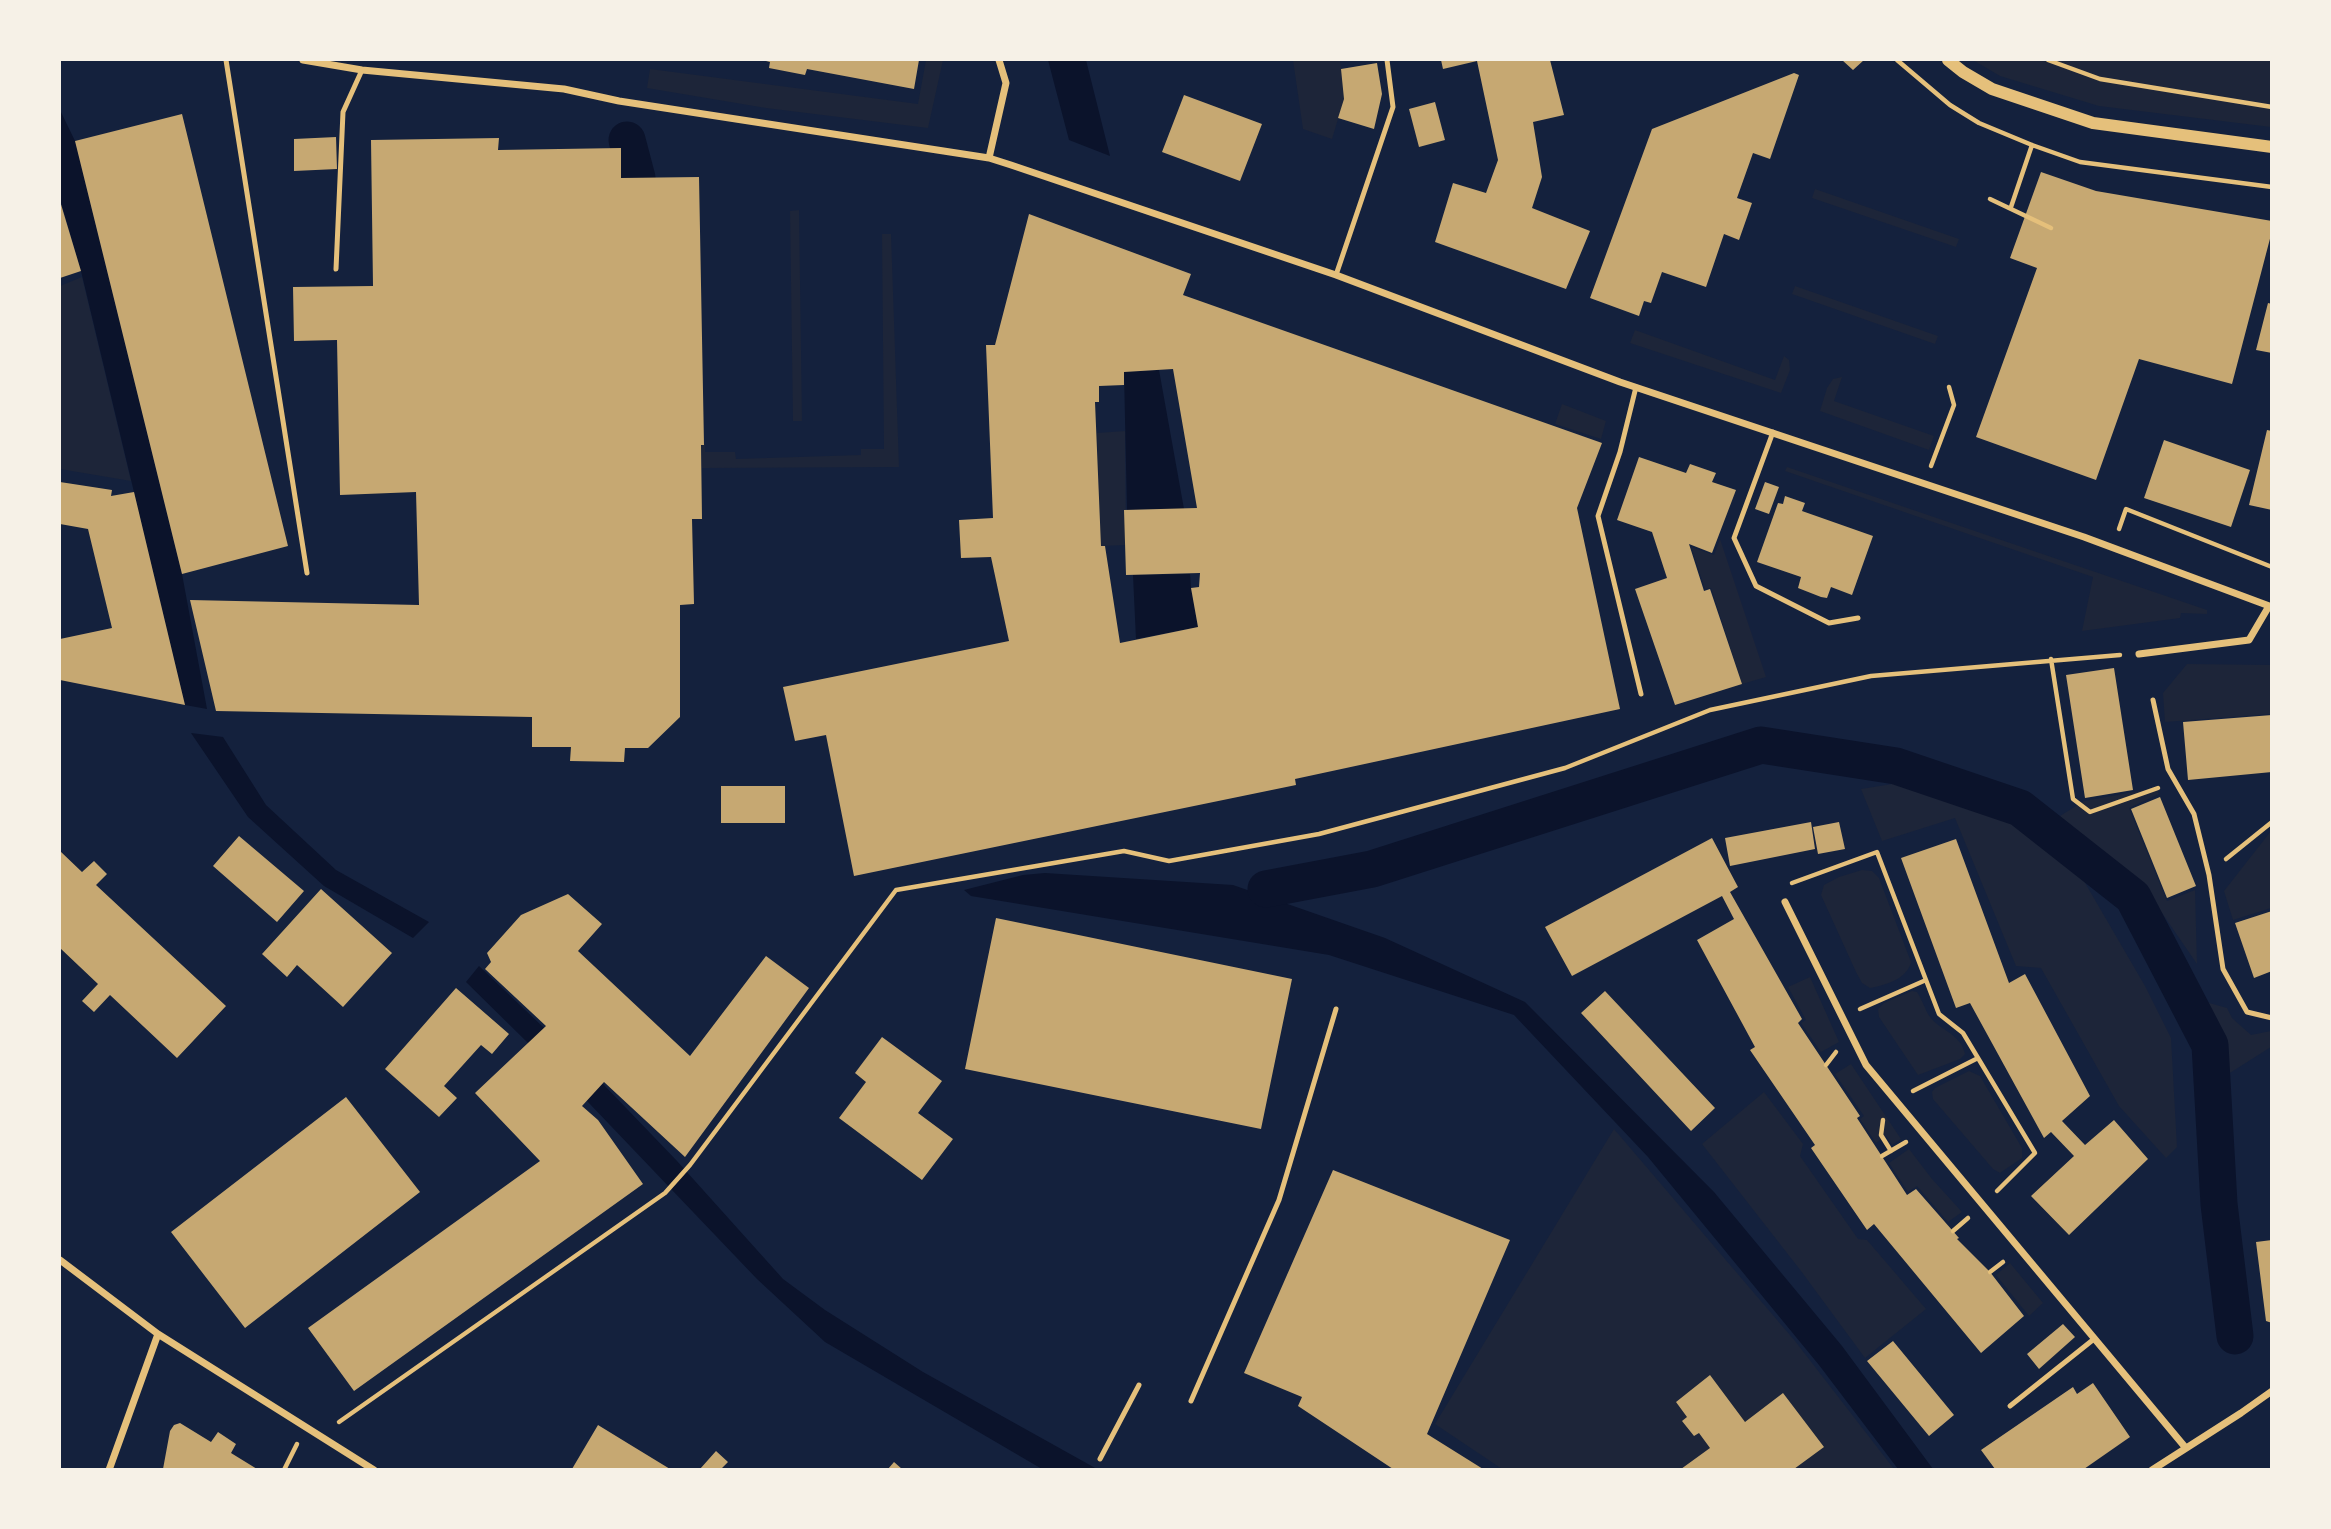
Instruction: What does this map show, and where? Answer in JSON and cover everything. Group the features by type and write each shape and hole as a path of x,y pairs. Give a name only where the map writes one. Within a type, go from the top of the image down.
{"street":[{"path":"303,60 362,70 564,89 619,101 989,158 1336,275 1636,387 1925,483 2270,606 2249,640 2139,654"},
{"path":"989,158 1006,83 999,60"},
{"path":"1948,60 1992,89 2093,123 2272,148"},
{"path":"1785,902 1866,1065 2185,1447"},
{"path":"60,1260 158,1334 374,1469"},
{"path":"109,1469 158,1334"},
{"path":"2152,1469 2272,1391"}],"lane":[{"path":"226,60 307,573"},
{"path":"1336,275 1394,107 1387,60"},
{"path":"336,269 343,112 362,70"},
{"path":"1636,387 1620,452 1598,516 1641,694"},
{"path":"1773,432 1734,538 1750,574 1756,586 1829,623 1858,618"},
{"path":"2153,700 2166,760 2175,782 2194,814 2209,875 2223,968 2247,1012 2272,1018"},
{"path":"1191,1401 1279,1200 1336,1009"},
{"path":"2010,1406 2094,1339"},
{"path":"1100,1459 1139,1385"}],"path":[{"path":"2048,60 2101,79 2272,107"},
{"path":"2011,207 2032,145"},
{"path":"1990,198 2051,228"},
{"path":"1925,483 1954,405 1949,387"},
{"path":"2113,548 2126,509 2272,567"},
{"path":"321,1435 665,1193 690,1165 896,890 1124,851 1169,860 1320,834 1565,768 1710,710 1871,676 2051,659 2139,654"},
{"path":"2051,659 2073,799 2090,812 2175,782"},
{"path":"2209,875 2272,822"},
{"path":"1783,886 1877,852 1939,1014 1962,1034 2035,1153 1982,1206"},
{"path":"1842,1017 1926,980"},
{"path":"1833,1055 1826,1065 1834,1064"},
{"path":"1895,1100 1978,1058"},
{"path":"1885,1113 1881,1136 1891,1151"},
{"path":"1882,1156 1905,1142"}],"shaded area":[{"path":"926,60 943,60 928,128 766,108 647,88 650,69 918,104"},
{"path":"1048,60 1086,60 1110,156 1069,140"},
{"path":"1293,60 1340,60 1344,99 1332,139 1303,129"},
{"path":"1973,60 2271,60 2271,127 2099,106 2000,76"},
{"path":"60,110 75,141 182,574 207,709 185,705 81,271 60,199"},
{"path":"1815,189 1959,239 1956,247 1812,198"},
{"path":"799,210 802,421 793,421 790,211"},
{"path":"882,234 891,234 899,467 702,468 701,446 705,444 705,452 735,452 736,459 861,455 861,449 884,449"},
{"path":"82,277 131,481 60,469 60,286"},
{"path":"1795,286 1938,336 1935,344 1792,294"},
{"path":"1635,330 1775,380 1784,356 1789,360 1790,370 1781,393 1630,343"},
{"path":"1159,370 1184,509 1127,510 1124,372"},
{"path":"1842,377 1834,401 1934,436 1929,450 1820,411 1827,388 1833,379"},
{"path":"1562,404 1606,421 1601,439 1555,424"},
{"path":"1125,431 1126,545 1101,546 1097,433"},
{"path":"1787,467 2207,610 2207,614 2181,613 2180,618 2082,631 2093,577 1785,471"},
{"path":"1720,539 1766,677 1742,684 1711,588 1705,589 1691,547 1714,555"},
{"path":"1190,574 1198,627 1136,639 1133,575"},
{"path":"2187,664 2271,665 2271,714 2165,722 2163,693"},
{"path":"191,733 223,737 266,805 336,870 429,922 413,938 324,886 248,817"},
{"path":"1899,783 2012,815 2077,869 2145,986 2171,1038 2177,1147 2166,1158 2119,1106 2041,968 2016,966 1955,818 1882,841 1861,789"},
{"path":"2156,788 2159,794 2129,808 2167,901 2195,890 2197,964 2151,897 2060,816 2084,801"},
{"path":"2271,831 2271,908 2233,920 2224,891"},
{"path":"1862,870 1872,871 1879,878 1911,962 1900,977 1870,988 1862,983 1856,972 1821,895 1824,885"},
{"path":"1045,873 1233,885 1385,938 1525,1002 1714,1192 1842,1346 1933,1469 1898,1469 1819,1365 1648,1157 1514,1015 1329,955 971,896 964,890 1023,875"},
{"path":"479,966 604,1085 677,1161 783,1279 825,1310 923,1372 1097,1469 1042,1469 825,1342 757,1279 588,1102 466,982"},
{"path":"1810,977 1839,1042 1821,1052 1801,1023 1806,1020 1788,987"},
{"path":"1912,991 1917,992 1934,1022 1955,1037 1965,1054 1960,1059 1918,1075 1879,1017 1878,1009 1884,1003"},
{"path":"2206,1002 2227,1008 2232,1018 2251,1035 2271,1031 2271,1047 2225,1076 2222,1047"},
{"path":"1851,1064 1901,1139 1892,1145 1886,1136 1876,1143 1860,1119 1864,1116 1835,1074"},
{"path":"1969,1071 1980,1076 2022,1148 2022,1158 2000,1173 1993,1169 1933,1099 1932,1092 1935,1088"},
{"path":"1764,1092 1803,1144 1800,1156 1858,1239 1867,1240 1926,1309 1865,1358 1702,1144"},
{"path":"1614,1129 1795,1341 1894,1469 1502,1469 1435,1424"},
{"path":"1909,1149 1962,1212 1948,1222 1917,1186 1908,1192 1889,1163"},
{"path":"2010,1263 2043,1303 2029,1316 1996,1275"}],"building":[{"path":"762,60 919,60 914,89 807,69 805,75 769,68 770,62"},
{"path":"1441,60 1550,60 1564,115 1533,122 1542,177 1532,208 1590,231 1566,289 1435,242 1453,183 1486,193 1498,160 1477,61 1443,69"},
{"path":"1842,60 1864,60 1853,70"},
{"path":"1377,63 1382,94 1374,129 1338,118 1344,99 1341,69"},
{"path":"1794,73 1799,75 1770,159 1753,153 1737,198 1752,203 1739,240 1724,234 1706,287 1662,272 1651,303 1644,301 1639,316 1590,298 1652,129"},
{"path":"1184,95 1262,124 1240,181 1162,152"},
{"path":"1435,102 1445,140 1419,147 1409,109"},
{"path":"182,114 288,546 182,574 75,141"},
{"path":"336,137 337,169 294,171 294,139"},
{"path":"499,138 498,150 621,148 621,178 699,177 704,445 701,445 702,519 692,519 694,604 680,605 680,717 648,748 625,748 624,762 570,761 571,747 532,747 532,717 216,711 190,600 419,605 416,492 340,495 337,340 294,341 293,287 373,286 371,140"},
{"path":"2041,172 2096,191 2272,221 2272,231 2232,384 2139,359 2096,480 1976,437 2037,268 2010,258"},
{"path":"60,201 81,271 60,278"},
{"path":"1029,214 1191,274 1183,295 1602,443 1577,508 1620,709 1295,779 1296,785 854,876 826,735 795,741 783,687 1009,641 991,557 961,558 959,520 993,518 986,345 995,345","holes":["1173,369 1197,508 1124,510 1126,575 1200,573 1199,587 1191,588 1198,627 1120,643 1105,546 1101,546 1095,402 1099,402 1099,386 1124,385 1124,372"]},
{"path":"2268,303 2272,304 2272,353 2256,350"},
{"path":"2267,430 2272,431 2272,510 2249,505"},
{"path":"2164,440 2250,470 2231,527 2144,498"},
{"path":"1639,457 1686,473 1690,464 1716,473 1712,482 1736,490 1712,553 1689,544 1704,591 1710,589 1742,684 1675,705 1635,589 1667,578 1652,532 1617,520"},
{"path":"60,482 112,490 111,496 134,492 185,705 60,680 60,639 112,628 88,529 60,524"},
{"path":"1765,482 1779,487 1769,514 1755,509"},
{"path":"1785,496 1805,503 1802,511 1873,536 1852,595 1831,587 1827,598 1821,597 1798,588 1801,577 1757,562 1778,503 1783,504"},
{"path":"2114,668 2133,790 2085,798 2066,675"},
{"path":"2272,715 2272,772 2188,780 2183,722"},
{"path":"721,786 785,786 785,823 721,823"},
{"path":"2160,797 2196,886 2167,898 2131,809"},
{"path":"1811,822 1815,849 1730,866 1725,838"},
{"path":"1839,822 1845,849 1818,854 1813,827"},
{"path":"239,836 304,891 277,922 213,866"},
{"path":"1712,838 1738,887 1730,892 1802,1019 1798,1023 1860,1116 1857,1118 1907,1195 1916,1189 1959,1238 1957,1239 1990,1272 2024,1316 1981,1353 1874,1224 1867,1230 1811,1148 1815,1145 1750,1050 1755,1047 1697,940 1734,919 1722,896 1572,976 1545,927"},
{"path":"1956,839 2009,983 2025,974 2090,1096 2062,1121 2085,1145 2114,1120 2148,1159 2069,1235 2031,1196 2074,1156 2051,1132 2044,1138 1970,1003 1956,1008 1901,858"},
{"path":"60,851 82,872 94,861 107,874 96,885 226,1006 177,1058 110,995 94,1012 82,1001 98,984 60,948"},
{"path":"321,889 392,953 343,1007 297,965 287,977 262,954"},
{"path":"568,894 602,924 578,951 690,1056 766,956 809,988 685,1157 604,1082 582,1106 598,1120 643,1184 354,1391 308,1328 540,1161 475,1093 546,1026 485,969 491,962 487,953 521,915"},
{"path":"2272,911 2272,971 2254,978 2235,923"},
{"path":"996,918 1292,979 1261,1129 965,1069"},
{"path":"456,988 509,1034 492,1054 481,1045 444,1086 457,1098 439,1117 385,1069"},
{"path":"1605,991 1715,1108 1691,1131 1581,1013"},
{"path":"882,1037 942,1081 918,1113 953,1139 922,1180 839,1118 866,1082 855,1073"},
{"path":"346,1097 420,1192 245,1328 171,1232"},
{"path":"1333,1170 1510,1240 1427,1434 1483,1469 1393,1469 1298,1406 1302,1397 1244,1373"},
{"path":"2272,1240 2272,1323 2266,1321 2256,1242"},
{"path":"2063,1324 2075,1337 2039,1369 2027,1354"},
{"path":"1893,1341 1954,1415 1929,1436 1867,1361"},
{"path":"1710,1375 1745,1422 1783,1393 1824,1447 1794,1469 1681,1469 1710,1448 1699,1433 1694,1436 1682,1421 1687,1417 1676,1402"},
{"path":"2093,1383 2130,1437 2084,1469 1995,1469 1981,1450 2073,1387 2077,1394"},
{"path":"180,1423 211,1442 218,1432 236,1444 231,1453 257,1469 163,1469 170,1431 174,1425"},
{"path":"598,1425 629,1444 670,1469 572,1469"},
{"path":"716,1451 728,1462 721,1469 700,1469"},
{"path":"894,1462 902,1469 888,1469"}],"waterway":[{"path":"627,140 637,178"},
{"path":"1266,889 1372,869 1761,745 1896,766 2020,808 2133,897 2210,1045 2219,1204 2235,1336"}]}
